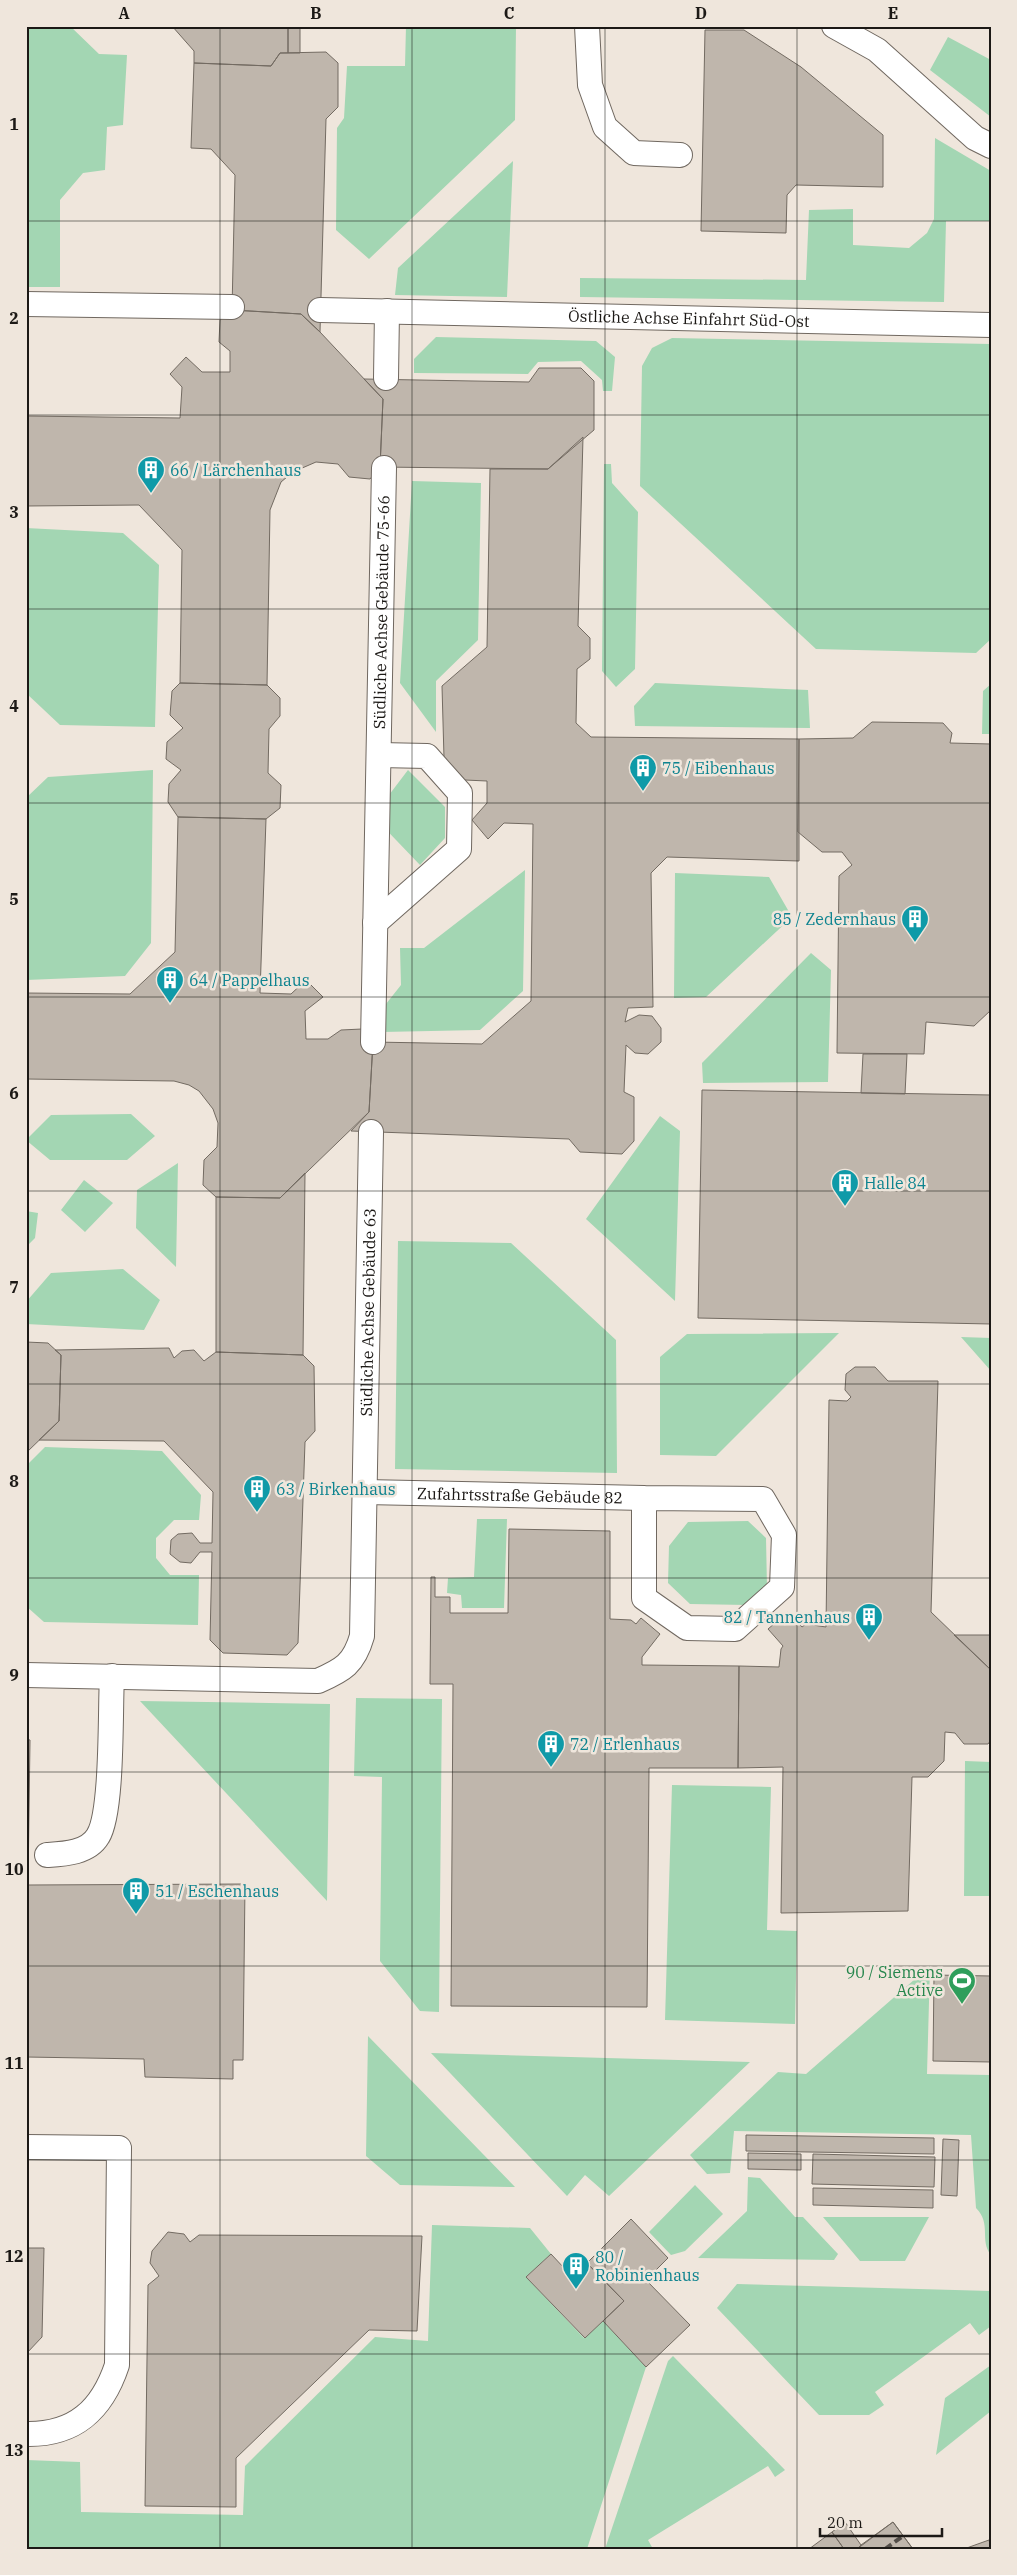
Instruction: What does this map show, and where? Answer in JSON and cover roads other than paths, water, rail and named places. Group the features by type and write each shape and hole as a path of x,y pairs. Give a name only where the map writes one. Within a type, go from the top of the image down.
{"lane":[{"path":"588,26 590,85 605,127 634,153 680,155"},
{"path":"834,26 877,50 975,138 991,146"},
{"path":"26,304 232,307"},
{"name":"Östliche Achse Einfahrt Süd-Ost","path":"320,310 991,325"},
{"path":"386,378 388,311"},
{"name":"Südliche Achse Gebäude 75-66","path":"373,1042 384,468"},
{"path":"375,923 459,849 460,793 427,756 380,755"},
{"name":"Südliche Achse Gebäude 63","path":"112,1676 318,1681 340,1671 356,1654 362,1636 371,1132"},
{"name":"Zufahrtsstraße Gebäude 82","path":"365,1492 764,1499 784,1535 782,1587 734,1629 687,1628 644,1598 644,1498"},
{"path":"26,1675 112,1676 106,1812 98,1837 76,1853 47,1855"},
{"path":"26,2147 119,2148 117,2365 109,2389 94,2410 71,2427 43,2434 26,2434"}],"railway":[{"path":"885,2549 903,2536"}],"place":[{"name":"66 / Lärchenhaus","path":"151,494"},
{"name":"75 / Eibenhaus","path":"643,792"},
{"name":"85 / Zedernhaus","path":"915,943"},
{"name":"64 / Pappelhaus","path":"170,1004"},
{"name":"Halle 84","path":"845,1207"},
{"name":"63 / Birkenhaus","path":"257,1513"},
{"name":"82 / Tannenhaus","path":"869,1641"},
{"name":"72 / Erlenhaus","path":"551,1768"},
{"name":"51 / Eschenhaus","path":"136,1915"},
{"name":"90 / Siemens Active","path":"962,2005"},
{"name":"80 / Robinienhaus","path":"576,2290"}]}
